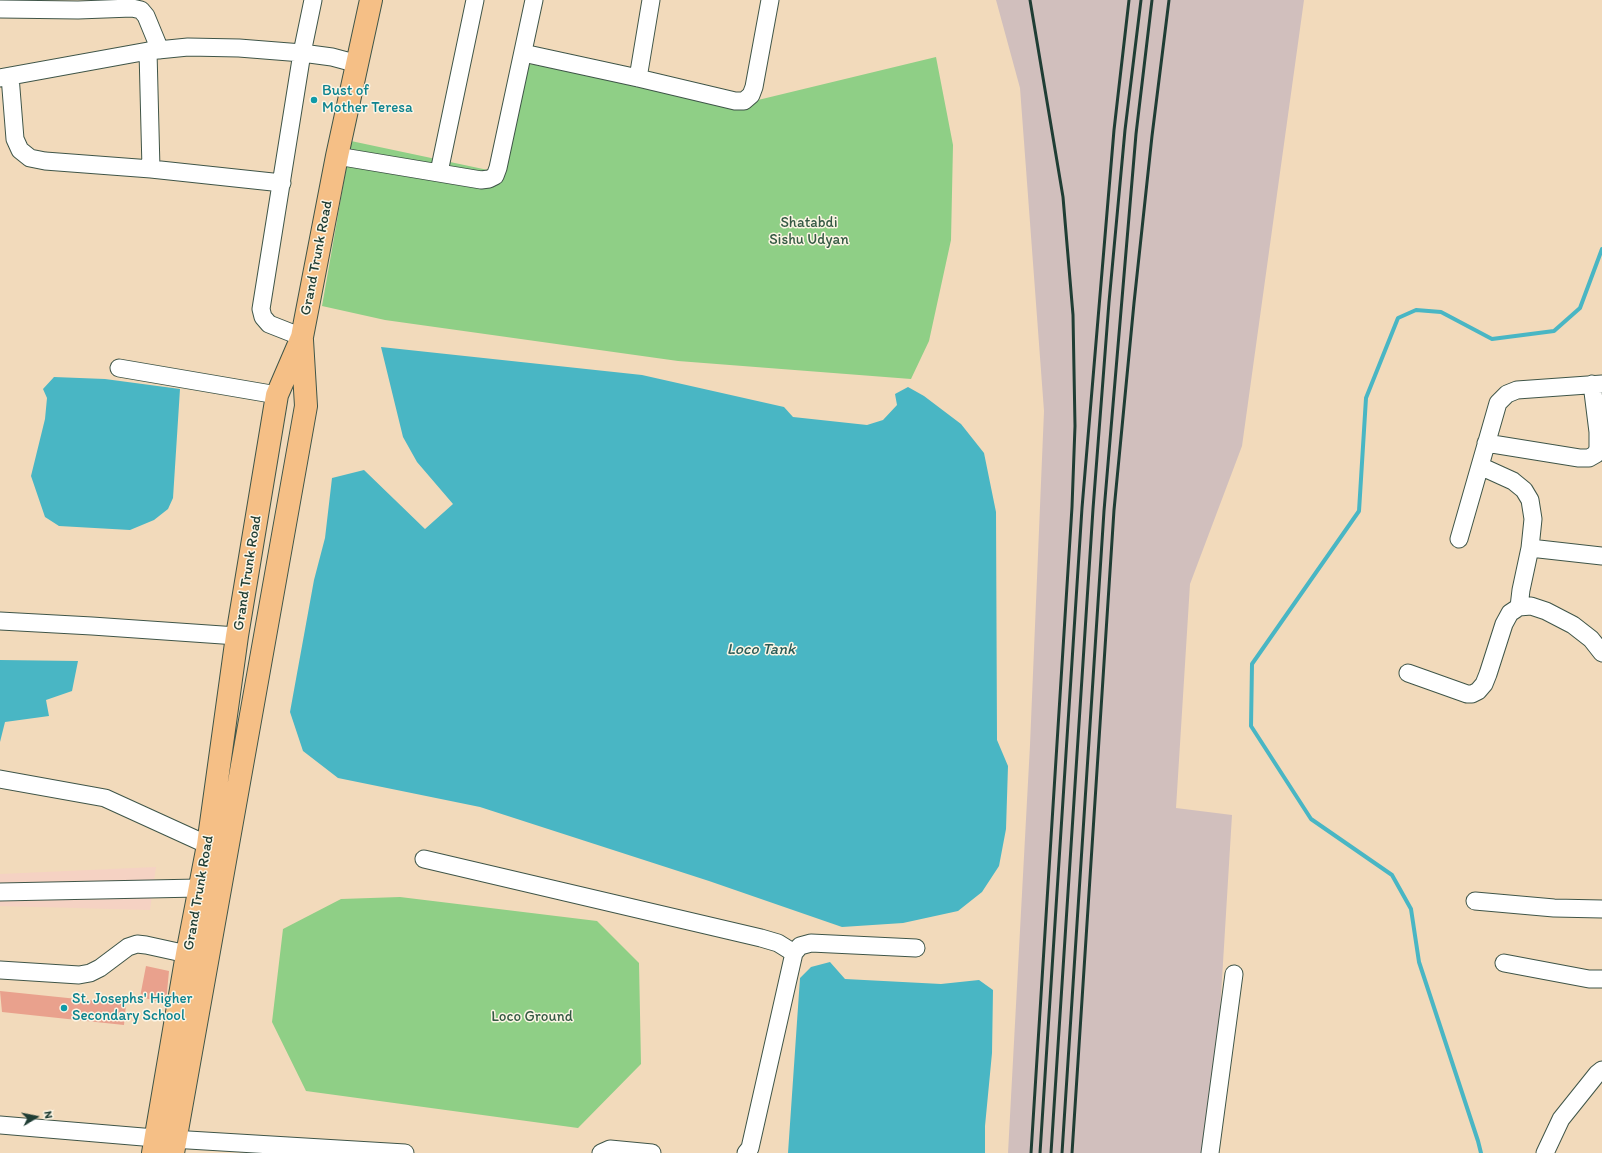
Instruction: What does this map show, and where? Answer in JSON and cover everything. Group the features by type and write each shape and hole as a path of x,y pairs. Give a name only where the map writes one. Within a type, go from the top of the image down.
{"main road":[{"name":"Grand Trunk Road","path":"164,1146 187,954 208,845 237,636 276,395 302,337 337,156 371,1"},
{"path":"164,1146 306,406 302,337"}],"street":[{"path":"302,337 269,324 263,317 261,309 302,53 314,0"},
{"path":"439,172 476,0"},
{"path":"337,156 481,180 489,179 495,176 534,0"},
{"path":"638,78 651,0"},
{"path":"523,53 736,101 744,101 750,95 754,87 770,0"},
{"path":"0,9 78,10 132,8 141,10 146,16 154,50 151,169"},
{"path":"282,183 151,169 45,161 30,158 20,150 15,139 5,77 154,50 188,47 239,48 302,53 358,64"},
{"path":"119,368 276,395"},
{"path":"1458,539 1480,466 1486,443 1498,403 1507,394 1517,390 1597,384 1598,448 1596,454 1589,458 1579,458 1486,443"},
{"path":"1480,466 1513,481 1524,490 1530,500 1533,520 1530,548 1521,590 1519,608"},
{"path":"1530,548 1602,556"},
{"path":"1408,673 1467,694 1472,694 1478,691 1484,684 1504,624 1510,613 1519,608 1531,606 1546,610 1573,625 1591,639 1602,653"},
{"path":"0,622 92,626 237,636"},
{"path":"0,779 104,798 208,845"},
{"path":"424,859 761,938 778,943 794,953"},
{"path":"0,892 200,888"},
{"path":"1475,901 1554,908 1602,909"},
{"path":"746,1153 750,1148 794,953 800,946 811,943 916,948"},
{"path":"0,970 79,975 90,973 100,968 128,947 137,944 187,954"},
{"path":"1504,963 1589,979 1602,979"},
{"path":"1210,1153 1234,974"},
{"path":"1544,1153 1561,1119 1597,1074 1602,1070"},
{"path":"0,1124 164,1146 405,1153"},
{"path":"601,1153 610,1149 652,1153"}],"shaded area":[{"path":"996,0 1304,0 1242,446 1190,584 1176,808 1232,815 1215,1094 1207,1153 1008,1153 1030,745 1044,411 1020,88"},
{"path":"156,867 150,910 0,906 0,874"}],"green space":[{"name":"Shatabdi Sishu Udyan","path":"936,57 953,145 951,240 929,341 911,379 678,361 385,320 322,306 351,141 502,173 523,63 758,100"},
{"name":"Loco Ground","path":"400,897 597,921 639,963 641,1064 578,1128 306,1091 272,1022 283,929 341,899"}],"water":[{"name":"Loco Tank","path":"381,347 642,375 784,407 793,417 867,425 883,420 897,405 895,394 908,387 924,396 961,424 984,453 996,512 997,740 1008,766 1006,829 999,866 982,892 958,911 903,923 842,927 709,881 480,807 338,778 303,751 290,712 314,580 325,538 332,478 364,470 425,529 453,504 417,462 403,437"},
{"path":"54,377 105,379 180,389 173,498 168,509 154,520 130,530 59,526 45,517 31,476 45,419 47,398 43,389"},
{"path":"0,660 78,661 72,691 46,700 49,716 5,722 0,742"},
{"path":"830,962 845,979 941,984 979,980 993,990 992,1053 985,1126 985,1153 788,1153 800,978 811,967"}],"building":[{"path":"146,966 169,971 166,1003 140,997"},
{"name":"St. Josephs' Higher Secondary School","path":"0,991 126,1004 124,1025 2,1012"}],"waterway":[{"path":"1481,1153 1419,962 1411,909 1392,875 1311,819 1251,726 1252,664 1359,511 1366,398 1398,318 1416,310 1441,312 1492,339 1554,331 1580,308 1602,249"}],"railway":[{"path":"1030,0 1063,197 1073,315 1075,426 1072,507 1031,1153"},
{"path":"1040,1153 1082,508 1114,130 1129,0"},
{"path":"1051,1153 1093,509 1109,302 1125,130 1141,0"},
{"path":"1062,1153 1104,511 1136,134 1152,0"},
{"path":"1072,1153 1114,510 1152,136 1169,0"}],"place":[{"name":"Bust of Mother Teresa","path":"314,100"},
{"name":"St. Josephs' Higher Secondary School","path":"64,1008"}]}
